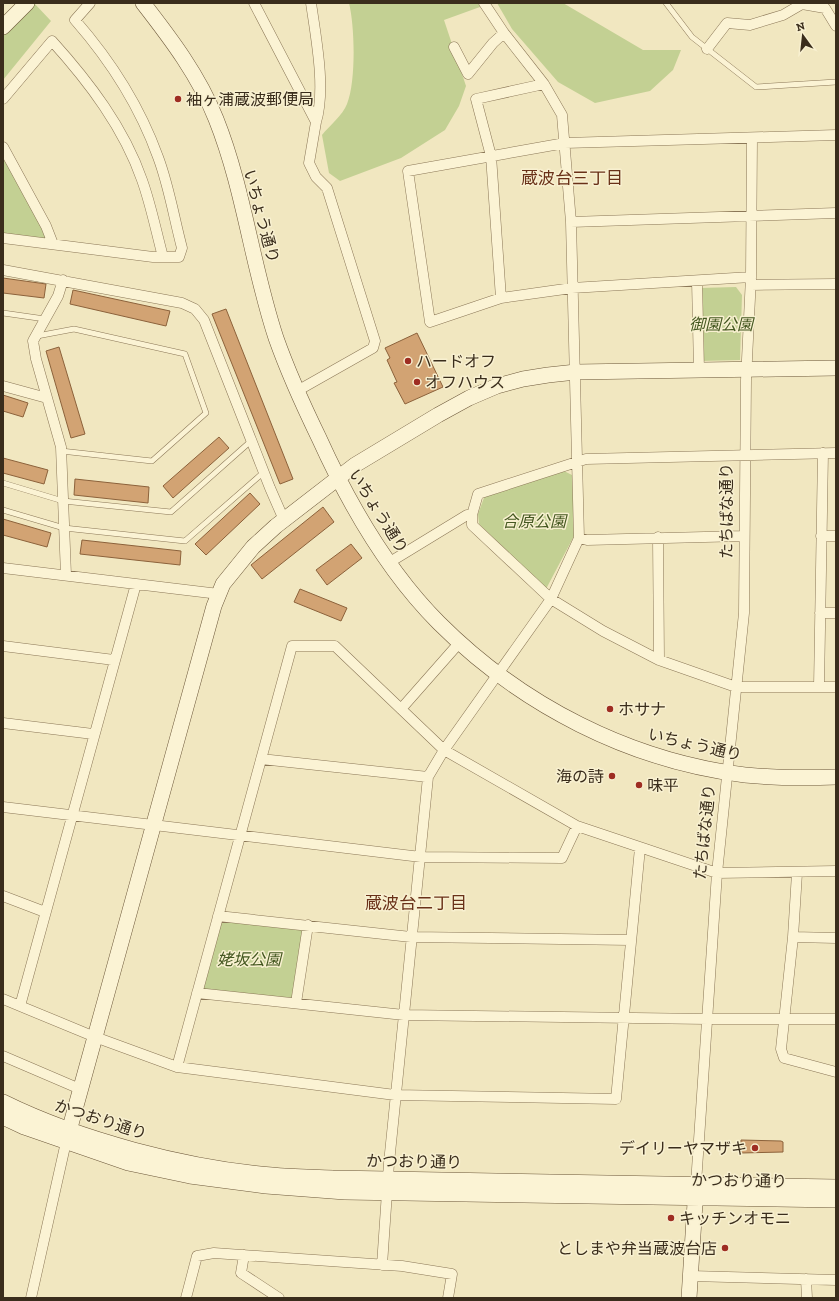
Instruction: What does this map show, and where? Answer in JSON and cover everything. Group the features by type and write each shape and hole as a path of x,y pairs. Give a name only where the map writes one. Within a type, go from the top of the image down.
{"street":[{"path":"3,27 27,3"},
{"path":"3,238 163,257 179,257 182,248 159,157 134,102 90,37 75,20 90,3"},
{"name":"いちょう通り","path":"143,3 186,63 205,94 216,121 236,184 276,337 296,391 338,478 367,528 390,562 438,622 515,688 552,710 596,732 639,750 694,766 729,772 773,777 836,777"},
{"path":"254,3 316,122"},
{"path":"296,391 373,348 375,341 327,188 316,177 309,163 320,106 317,45 311,3"},
{"path":"382,1265 395,1094 411,937 421,857 428,777 444,750 499,675 551,599 579,538 576,372 571,222 562,116 544,84 504,34 484,3"},
{"path":"707,49 726,23 750,25 783,15 802,4 825,8 836,26"},
{"path":"454,48 468,74 493,42 504,34"},
{"path":"3,99 52,42 100,99 131,154 142,180 163,257"},
{"path":"501,298 491,156 476,99 544,84"},
{"path":"836,135 565,143 408,171 430,322 501,298 572,288 697,281 836,284"},
{"name":"たちばな通り","path":"689,1298 717,873 729,772 744,613 746,370 751,281 752,138"},
{"path":"3,147 46,226 53,244"},
{"path":"571,222 836,213"},
{"path":"3,270 163,298 182,303 195,309 204,320 284,520"},
{"path":"63,280 58,296 33,341 36,358 61,451 66,575"},
{"path":"697,281 699,370"},
{"path":"31,1298 67,1135 205,638 223,584 253,547 284,520 355,466 438,415 469,398 497,386 548,374 576,372 836,368"},
{"path":"3,386 47,398"},
{"path":"819,687 823,453"},
{"path":"836,453 578,461 478,494 472,515 472,525 551,599 603,631 659,660 736,687 836,688"},
{"path":"390,562 467,514 472,515"},
{"path":"579,538 587,540 744,536"},
{"path":"821,536 836,536"},
{"path":"658,537 659,660"},
{"path":"3,568 219,594"},
{"path":"20,1006 93,734 136,584"},
{"path":"820,613 836,613"},
{"path":"400,709 460,642"},
{"path":"3,646 114,660"},
{"path":"177,1067 292,646 335,646 444,750 577,826 717,873 797,873 836,871"},
{"path":"3,723 93,734"},
{"path":"261,759 428,777"},
{"path":"3,807 240,837 421,857 562,858 577,826"},
{"path":"3,999 95,1038 177,1067 395,1094 616,1099 640,848"},
{"path":"797,873 793,937 781,1049 784,1058 836,1072"},
{"path":"3,896 45,912"},
{"path":"218,916 411,937 630,940"},
{"path":"296,1003 308,925"},
{"path":"793,937 836,938"},
{"path":"197,993 404,1015 836,1019"},
{"path":"3,1056 80,1089"},
{"name":"かつおり通り","path":"3,1102 67,1135"},
{"name":"かつおり通り","path":"3,1117 67,1135 196,1164 271,1175 333,1178 387,1185 695,1191 836,1200"},
{"name":"かつおり通り","path":"695,1191 836,1187"},
{"path":"186,1298 197,1256 214,1253 382,1265 452,1274 448,1298"},
{"path":"244,1255 241,1273 279,1298"},
{"path":"691,1276 836,1280"},
{"path":"806,1279 807,1298"}],"lane":[{"path":"666,3 692,37 756,86 836,82"},
{"path":"3,313 45,319"},
{"path":"36,336 74,329 185,354 206,413 152,461 61,451"},
{"path":"3,483 63,501 171,512 252,441"},
{"path":"3,510 64,528 185,541 264,472"}],"green space":[{"path":"34,3 51,21 3,80 3,30"},
{"path":"349,3 491,3 444,20 466,86 459,106 445,130 401,158 340,181 329,173 322,135 345,108 350,94 354,54"},
{"path":"497,3 563,3 643,50 681,50 673,70 650,91 595,103 558,82 512,29"},
{"path":"3,150 53,244 3,238"},
{"name":"御園公園","path":"736,287 742,295 740,360 701,361 699,288"},
{"name":"合原公園","path":"562,470 574,476 574,536 546,589 479,524 478,514 485,495"},
{"name":"姥坂公園","path":"218,916 308,925 296,1003 197,993"}],"building":[{"path":"3,278 46,284 44,298 3,293"},
{"path":"73,290 170,311 166,326 70,304"},
{"path":"226,309 293,479 280,484 212,314"},
{"path":"417,333 443,387 405,404 394,383 397,382 387,360 390,358 385,348"},
{"path":"59,347 85,434 71,438 46,351"},
{"path":"3,395 28,403 23,417 3,411"},
{"path":"219,437 229,448 173,498 163,486"},
{"path":"3,458 48,470 44,484 3,473"},
{"path":"75,479 149,487 148,503 74,495"},
{"path":"250,493 260,504 206,555 195,544"},
{"path":"323,507 334,522 262,579 251,565"},
{"path":"3,519 51,533 47,547 3,535"},
{"path":"82,540 181,551 180,565 80,554"},
{"path":"351,544 362,558 327,585 316,570"},
{"path":"300,589 347,608 341,621 294,602"},
{"path":"741,1140 781,1141 783,1142 783,1152 741,1153"}],"place":[{"name":"袖ヶ浦蔵波郵便局","path":"178,99"},
{"name":"ハードオフ","path":"408,361"},
{"name":"オフハウス","path":"417,382"},
{"name":"ホサナ","path":"610,709"},
{"name":"海の詩","path":"612,776"},
{"name":"味平","path":"639,785"},
{"name":"デイリーヤマザキ","path":"755,1148"},
{"name":"キッチンオモニ","path":"671,1218"},
{"name":"としまや弁当蔵波台店","path":"725,1248"}],"district":[{"name":"蔵波台三丁目","path":"572,178"},
{"name":"蔵波台二丁目","path":"416,903"}]}
